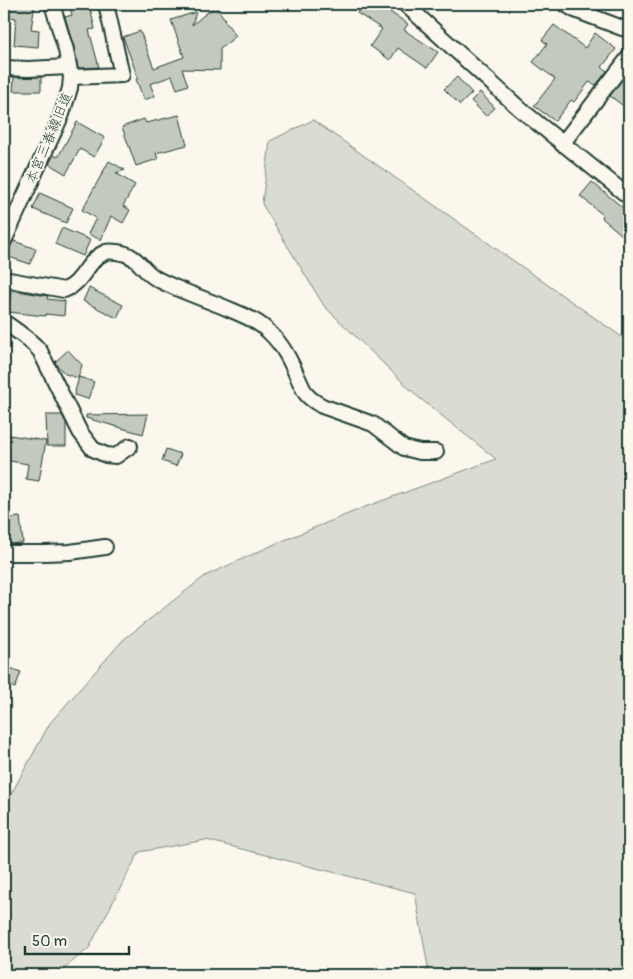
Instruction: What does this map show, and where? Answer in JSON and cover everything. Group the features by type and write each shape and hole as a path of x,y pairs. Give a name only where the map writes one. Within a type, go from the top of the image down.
{"street":[{"name":"本宮三春線旧道","path":"4,241 62,114 70,88 70,72 66,50 52,4"},
{"path":"4,68 122,75 106,4"},
{"path":"405,4 520,109 629,196"},
{"path":"565,4 575,10 629,29"},
{"path":"562,144 629,57"},
{"path":"4,280 64,290 75,284 96,258 107,252 128,255 138,261 156,278 182,291 247,316 266,329 281,346 302,388 315,402 373,424 404,448 420,452 436,452"},
{"path":"4,322 35,345 40,351 80,432 93,449 106,456 116,456 130,446"},
{"path":"4,552 45,553 105,547"}],"shaded area":[{"path":"313,120 629,342 629,975 425,975 428,967 415,893 206,840 139,852 89,948 56,975 4,975 4,807 50,723 123,640 205,576 275,544 365,507 496,459 417,396 324,306 262,204 270,141"}],"building":[{"path":"4,4 35,4 31,29 39,30 38,47 14,45 16,18 4,16"},
{"path":"69,4 89,4 95,29 89,30 99,67 78,68 65,17 72,15"},
{"path":"363,4 382,4 392,10 390,12 408,24 404,30 438,52 427,68 398,48 390,60 370,46 382,29 357,13"},
{"path":"215,6 236,36 220,49 220,70 182,69 188,85 177,89 172,76 150,84 155,96 144,100 123,37 140,31 154,68 184,57 171,20 196,12 192,25"},
{"path":"554,25 585,48 595,33 616,49 602,67 607,71 596,85 589,82 574,102 571,100 555,121 534,106 555,79 533,62 547,44 542,40"},
{"path":"629,71 629,110 610,96"},
{"path":"14,77 41,77 41,91 13,91"},
{"path":"457,77 472,93 460,105 444,89"},
{"path":"480,92 495,108 486,116 471,101"},
{"path":"179,115 187,145 156,153 158,159 136,166 122,127 144,119 146,123"},
{"path":"77,122 105,138 94,157 80,149 66,174 49,164 54,155 58,157"},
{"path":"109,161 125,170 116,173 135,185 123,206 130,210 123,223 111,216 101,240 88,234 96,218 82,210"},
{"path":"592,182 629,213 629,241 602,218 603,215 580,196"},
{"path":"40,193 73,208 66,223 33,209"},
{"path":"62,228 90,240 83,256 55,244"},
{"path":"14,241 36,249 30,264 6,256"},
{"path":"89,288 123,305 117,318 83,301"},
{"path":"11,290 48,296 47,299 65,301 64,316 8,312"},
{"path":"68,350 82,365 78,378 65,374 55,362"},
{"path":"79,377 94,382 88,399 74,395"},
{"path":"148,414 143,434 86,418 86,415"},
{"path":"46,415 62,415 66,423 66,446 47,446"},
{"path":"4,434 46,441 39,481 26,479 28,464 4,460"},
{"path":"166,449 181,454 176,466 162,461"},
{"path":"20,517 23,543 7,544 5,519"},
{"path":"4,666 21,672 15,688 4,684"}]}
